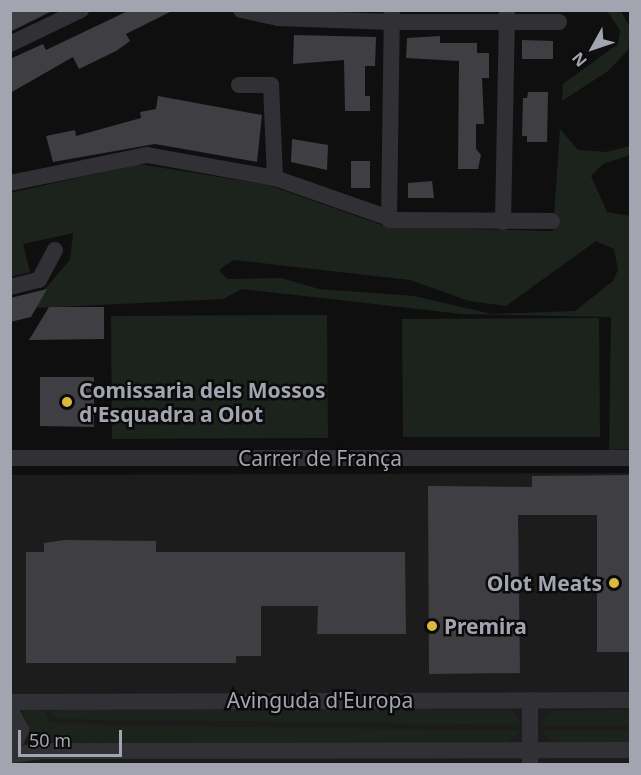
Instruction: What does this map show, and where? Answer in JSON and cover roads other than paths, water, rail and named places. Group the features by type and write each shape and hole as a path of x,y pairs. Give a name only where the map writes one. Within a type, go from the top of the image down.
{"street":[{"path":"10,44 81,10"},
{"path":"241,10 278,14 507,17 559,22"},
{"path":"390,220 392,16"},
{"path":"503,222 507,17"},
{"path":"238,86 271,85 275,178"},
{"path":"10,183 140,155 275,178 390,220 552,221"},
{"path":"10,287 39,280 55,250"},
{"name":"Carrer de França","path":"10,458 630,458"},
{"path":"530,700 530,758"},
{"name":"Avinguda d'Europa","path":"10,702 630,700"},
{"path":"10,709 21,730 10,754 45,751 530,758 630,750"}],"place":[{"name":"Comissaria dels Mossos d'Esquadra a Olot","path":"67,402"},
{"name":"Olot Meats","path":"614,583"},
{"name":"Premira","path":"432,626"}]}
